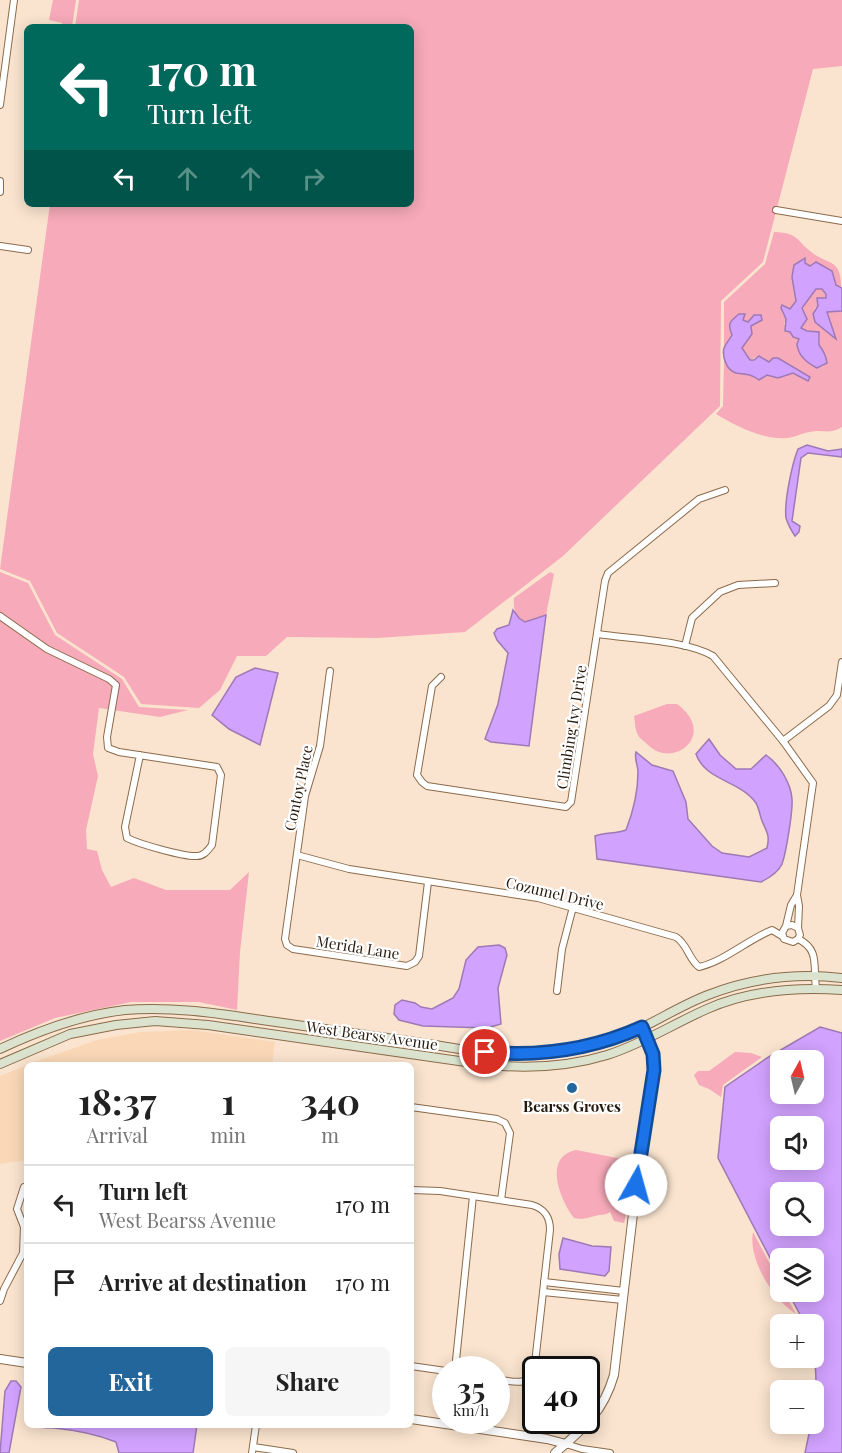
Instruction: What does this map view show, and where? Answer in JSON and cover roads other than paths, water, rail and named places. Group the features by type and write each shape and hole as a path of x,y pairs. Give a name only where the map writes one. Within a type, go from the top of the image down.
{"main road":[{"name":"West Bearss Avenue","path":"0,1049 51,1027 114,1012 176,1009 485,1052 522,1055 555,1053 612,1040 695,1000 719,991 775,978 814,975 842,978"},
{"name":"West Bearss Avenue","path":"0,1064 70,1034 108,1026 148,1022 208,1025 480,1064 544,1067 588,1060 647,1039 709,1008 760,993 816,988 842,990"},
{"path":"0,1058 2,1054 44,1034 51,1027"}],"street":[{"path":"0,105 14,0"},
{"path":"0,181 0,192"},
{"path":"776,210 842,221"},
{"path":"0,246 28,250"},
{"name":"Climbing Ivy Drive","path":"441,677 432,686 417,775 422,782 427,786 566,807 571,802 608,573 699,499 725,490"},
{"path":"685,646 692,618 720,592 738,585 775,583"},
{"path":"0,616 47,649 109,679 116,685 107,737 108,748 119,752 140,755 217,767 221,776 212,845 205,854 196,856 139,844 127,838 125,827 140,755"},
{"path":"598,634 685,646 713,656 783,741 813,783 797,895 800,934 798,939 789,942 782,936 791,905 797,895"},
{"path":"783,741 829,706 837,695 842,662"},
{"name":"Contoy Place","path":"287,945 285,939 305,796 320,746 330,671"},
{"name":"Cozumel Drive","path":"297,855 349,869 538,898 573,907 676,937 684,942 693,962 699,967 710,964 771,930 782,936"},
{"name":"Merida Lane","path":"287,945 293,949 407,966 415,962 419,956 428,882"},
{"path":"557,991 562,949 573,907"},
{"path":"786,926 792,925 798,928"},
{"path":"798,939 808,944 813,952 816,988"},
{"path":"555,1453 594,1418 611,1386 616,1366 640,1146 654,1070 653,1054 642,1027"},
{"path":"414,1107 497,1119 505,1123 510,1133 501,1200"},
{"path":"0,1301 23,1252 24,1227 17,1209 24,1187"},
{"path":"414,1190 440,1191 532,1205 548,1215 550,1230 532,1375 523,1382 510,1381"},
{"path":"457,1356 474,1196"},
{"path":"544,1282 624,1291"},
{"path":"575,1295 576,1285"},
{"path":"543,1292 623,1300"},
{"path":"0,1359 24,1363"},
{"path":"414,1366 432,1369"},
{"path":"414,1419 547,1439 610,1453"},
{"path":"256,1428 253,1450 293,1453"}],"place":[{"name":"Bearss Groves","path":"572,1088"}]}
